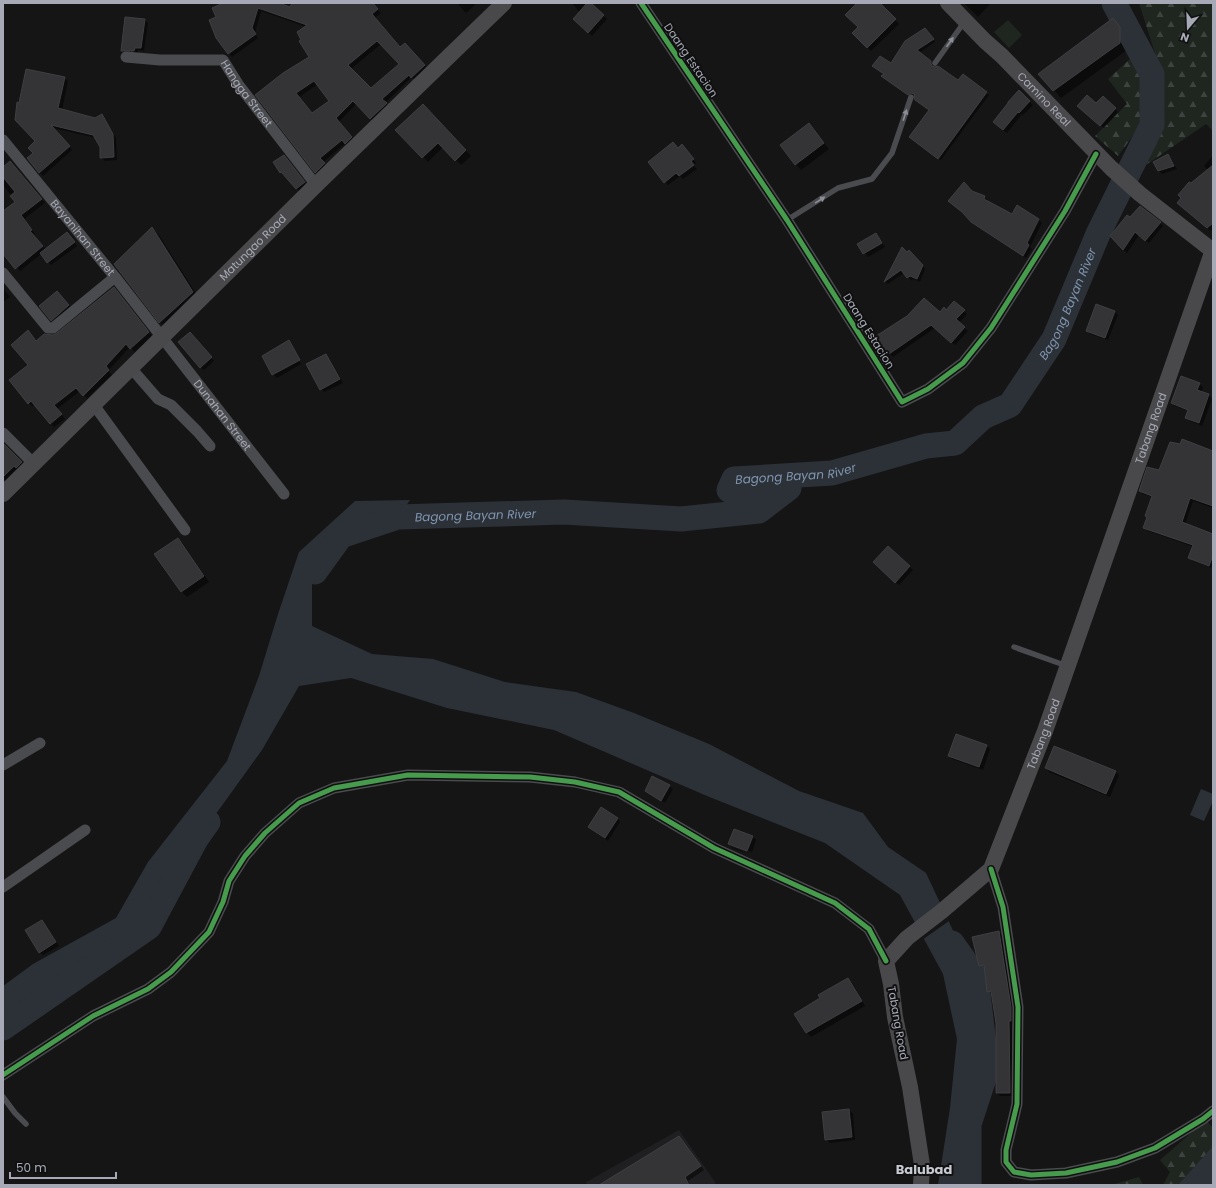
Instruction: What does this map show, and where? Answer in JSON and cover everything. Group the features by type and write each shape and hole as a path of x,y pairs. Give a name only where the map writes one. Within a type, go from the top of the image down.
{"main road":[{"name":"Matungao Road","path":"3,494 316,185 504,3"},
{"name":"Camino Real","path":"948,3 985,41 1002,56 1096,154 1140,194 1213,251"},
{"name":"Tabang Road","path":"921,1185 922,1165 910,1087 895,1018 891,984 886,961 907,938 942,911 991,869 1045,731 1213,251"}],"street":[{"name":"Daang Estacion","path":"641,3 787,220 902,402 928,389 963,363 991,328 1065,211 1096,154"},
{"name":"Hangga Street","path":"126,57 160,60 223,60 238,84 316,185"},
{"name":"Bayanihan Street","path":"3,140 116,277 162,337"},
{"path":"3,273 48,328 53,328 116,277"},
{"name":"Dunahan Street","path":"162,337 284,494"},
{"path":"131,368 158,399 171,405 210,446"},
{"path":"94,405 185,530"},
{"path":"3,433 34,464"},
{"path":"3,765 40,743"},
{"path":"3,1075 92,1016 148,989 171,972 210,932 223,902 229,881 245,856 265,833 299,803 334,788 408,775 530,778 575,782 619,792 714,848 835,903 869,929 886,961"},
{"path":"3,888 85,830"},
{"path":"991,869 1003,908 1018,1008 1017,1104 1006,1150 1006,1162 1014,1172 1031,1176 1066,1173 1117,1162 1155,1148 1203,1119 1213,1111"}],"lane":[{"path":"935,63 965,20"},
{"path":"787,220 838,188 872,179 892,153 911,97"},
{"path":"1014,647 1067,666"},
{"path":"3,1097 15,1113 26,1124"}],"shaded area":[{"path":"410,500 394,523 335,544 312,582 312,626 372,654 433,659 505,682 576,692 634,713 709,744 799,791 863,813 888,847 926,873 987,1003 983,1103 964,1185 938,1185 950,1108 957,1039 943,974 900,895 825,843 707,796 554,730 447,708 351,678 299,686 262,750 182,861 130,946 75,970 15,1024 3,1030 3,986 33,964 116,918 148,862 227,761 259,676 299,552 355,501"},
{"path":"1201,789 1213,794 1213,801 1204,821 1190,815"},
{"path":"679,1130 715,1182 715,1185 587,1185 586,1182"},
{"path":"1213,1146 1213,1185 1178,1185"}],"green space":[{"path":"1105,3 1112,3 1148,76 1146,118 1118,156 1095,136 1127,104 1108,79 1130,59 1120,40 1120,27"},
{"path":"1139,3 1213,3 1213,131 1206,124 1143,167 1157,119 1160,69"},
{"path":"1008,20 1022,35 1009,48 994,32"},
{"path":"1206,1120 1213,1128 1213,1153 1199,1185 1163,1185 1170,1172 1160,1160"},
{"path":"1139,1177 1143,1185 1111,1185"}],"pier":[{"path":"939,906 949,921 922,940 914,924"}],"building":[{"path":"223,3 279,3 290,7 292,3 373,3 378,9 372,14 400,47 405,43 425,65 411,78 409,75 382,99 387,103 370,119 353,101 336,118 352,137 345,144 342,140 320,158 325,163 315,173 255,95 283,73 309,57 299,41 301,40 297,32 307,25 258,8 252,28 256,34 228,54 216,38 209,20 216,17 212,8","holes":["377,41 399,64 371,88 348,65","314,81 329,101 312,113 296,93"]},
{"path":"587,3 591,3 604,15 588,33 573,19"},
{"path":"857,3 880,3 896,19 867,48 852,33 858,27 845,15"},
{"path":"125,17 145,19 141,48 135,48 134,51 121,51"},
{"path":"1113,18 1120,27 1120,43 1053,91 1038,74"},
{"path":"925,28 934,39 917,50 931,61 932,66 938,66 958,80 963,74 987,92 938,159 909,137 929,110 915,100 914,94 911,93 908,95 881,76 884,74 872,66 880,56 891,63 905,41"},
{"path":"26,69 65,77 58,108 95,118 102,114 113,134 114,157 100,158 100,147 93,135 51,125 70,146 39,173 27,158 33,153 28,148 35,141 15,120 17,102 19,103"},
{"path":"1019,90 1030,101 1019,113 1018,112 1003,130 993,122"},
{"path":"1087,95 1096,103 1103,96 1116,108 1100,126 1077,106"},
{"path":"423,104 466,150 455,161 438,143 422,158 395,130"},
{"path":"809,123 824,143 795,165 780,145"},
{"path":"673,142 678,148 682,144 694,159 691,161 694,165 679,176 676,173 664,183 648,162"},
{"path":"1168,154 1174,166 1158,171 1153,162"},
{"path":"284,155 305,182 296,189 281,172 280,173 273,162"},
{"path":"10,161 42,199 21,215 32,230 30,231 43,246 15,269 3,254 3,211 15,202 10,196 15,192 3,177 3,167"},
{"path":"1213,165 1213,223 1207,228 1177,203 1181,198 1178,195 1189,182 1191,183"},
{"path":"964,182 972,191 985,196 984,199 1012,214 1017,205 1039,219 1027,243 1029,245 1023,256 971,222 962,212 948,201"},
{"path":"1140,206 1161,222 1145,241 1135,232 1123,250 1110,236 1127,215 1130,217"},
{"path":"152,227 193,292 159,323 114,264"},
{"path":"67,232 75,242 47,263 40,253"},
{"path":"876,233 882,243 863,254 857,244"},
{"path":"902,247 907,252 909,250 923,265 917,279 910,276 907,278 901,270 884,282"},
{"path":"114,287 149,332 130,349 126,344 106,366 109,370 83,396 76,388 54,405 62,414 50,424 31,401 28,404 9,380 28,365 11,345 28,330 36,341 44,334 53,335 57,333"},
{"path":"57,291 69,305 51,321 39,306"},
{"path":"924,298 940,312 944,307 946,310 954,301 965,310 956,319 965,327 951,343 931,325 889,354 876,336 907,316"},
{"path":"1096,304 1115,311 1105,338 1086,331"},
{"path":"190,332 212,357 200,368 178,342"},
{"path":"289,340 300,360 272,375 262,356"},
{"path":"326,354 340,379 320,390 306,364"},
{"path":"1181,376 1200,383 1197,390 1209,394 1199,423 1185,418 1188,410 1171,403"},
{"path":"1182,439 1213,451 1213,506 1190,498 1182,522 1213,534 1213,555 1209,566 1188,558 1193,545 1143,528 1147,517 1145,516 1152,496 1139,491 1147,467 1159,470 1170,442 1180,444"},
{"path":"3,443 22,462 16,468 14,466 3,477"},
{"path":"178,538 204,576 181,592 154,554"},
{"path":"888,546 910,566 895,583 873,562"},
{"path":"956,734 987,745 979,767 948,756"},
{"path":"1054,746 1116,771 1106,794 1045,768"},
{"path":"652,776 670,785 661,801 645,791"},
{"path":"601,807 618,818 605,838 588,827"},
{"path":"734,829 753,836 747,851 728,844"},
{"path":"42,920 56,942 39,953 25,930"},
{"path":"999,931 1011,1007 1011,1021 1009,1021 1010,1093 996,1093 996,1023 991,991 987,992 984,965 979,966 972,937"},
{"path":"848,978 862,1001 806,1033 794,1014 820,998 818,995"},
{"path":"849,1109 852,1137 825,1140 822,1112"},
{"path":"679,1136 701,1166 685,1177 689,1185 599,1185"}],"waterway":[{"name":"Bagong Bayan River","path":"315,572 341,536 398,517 564,512 681,519 759,511 789,488 729,490 734,479 832,473 926,446 955,443 983,417 1010,405 1054,339 1098,234 1152,125 1152,74 1114,3"},
{"path":"3,1028 149,927 196,839 208,822"},
{"path":"952,943 976,977 987,1069 969,1124 969,1185"}],"cycle path":[{"path":"641,3 787,220 902,402 928,389 963,363 991,328 1065,211 1096,154"},
{"path":"3,1075 93,1016 148,989 171,972 209,932 223,902 229,881 245,856 265,833 299,803 334,788 408,775 530,777 575,782 619,792 714,848 835,903 869,929 886,961"},
{"path":"991,869 1003,907 1018,1007 1017,1104 1006,1150 1006,1162 1014,1172 1031,1175 1066,1173 1117,1162 1155,1148 1203,1119 1213,1111"}],"district":[{"name":"Balubad","path":"924,1169"}]}
